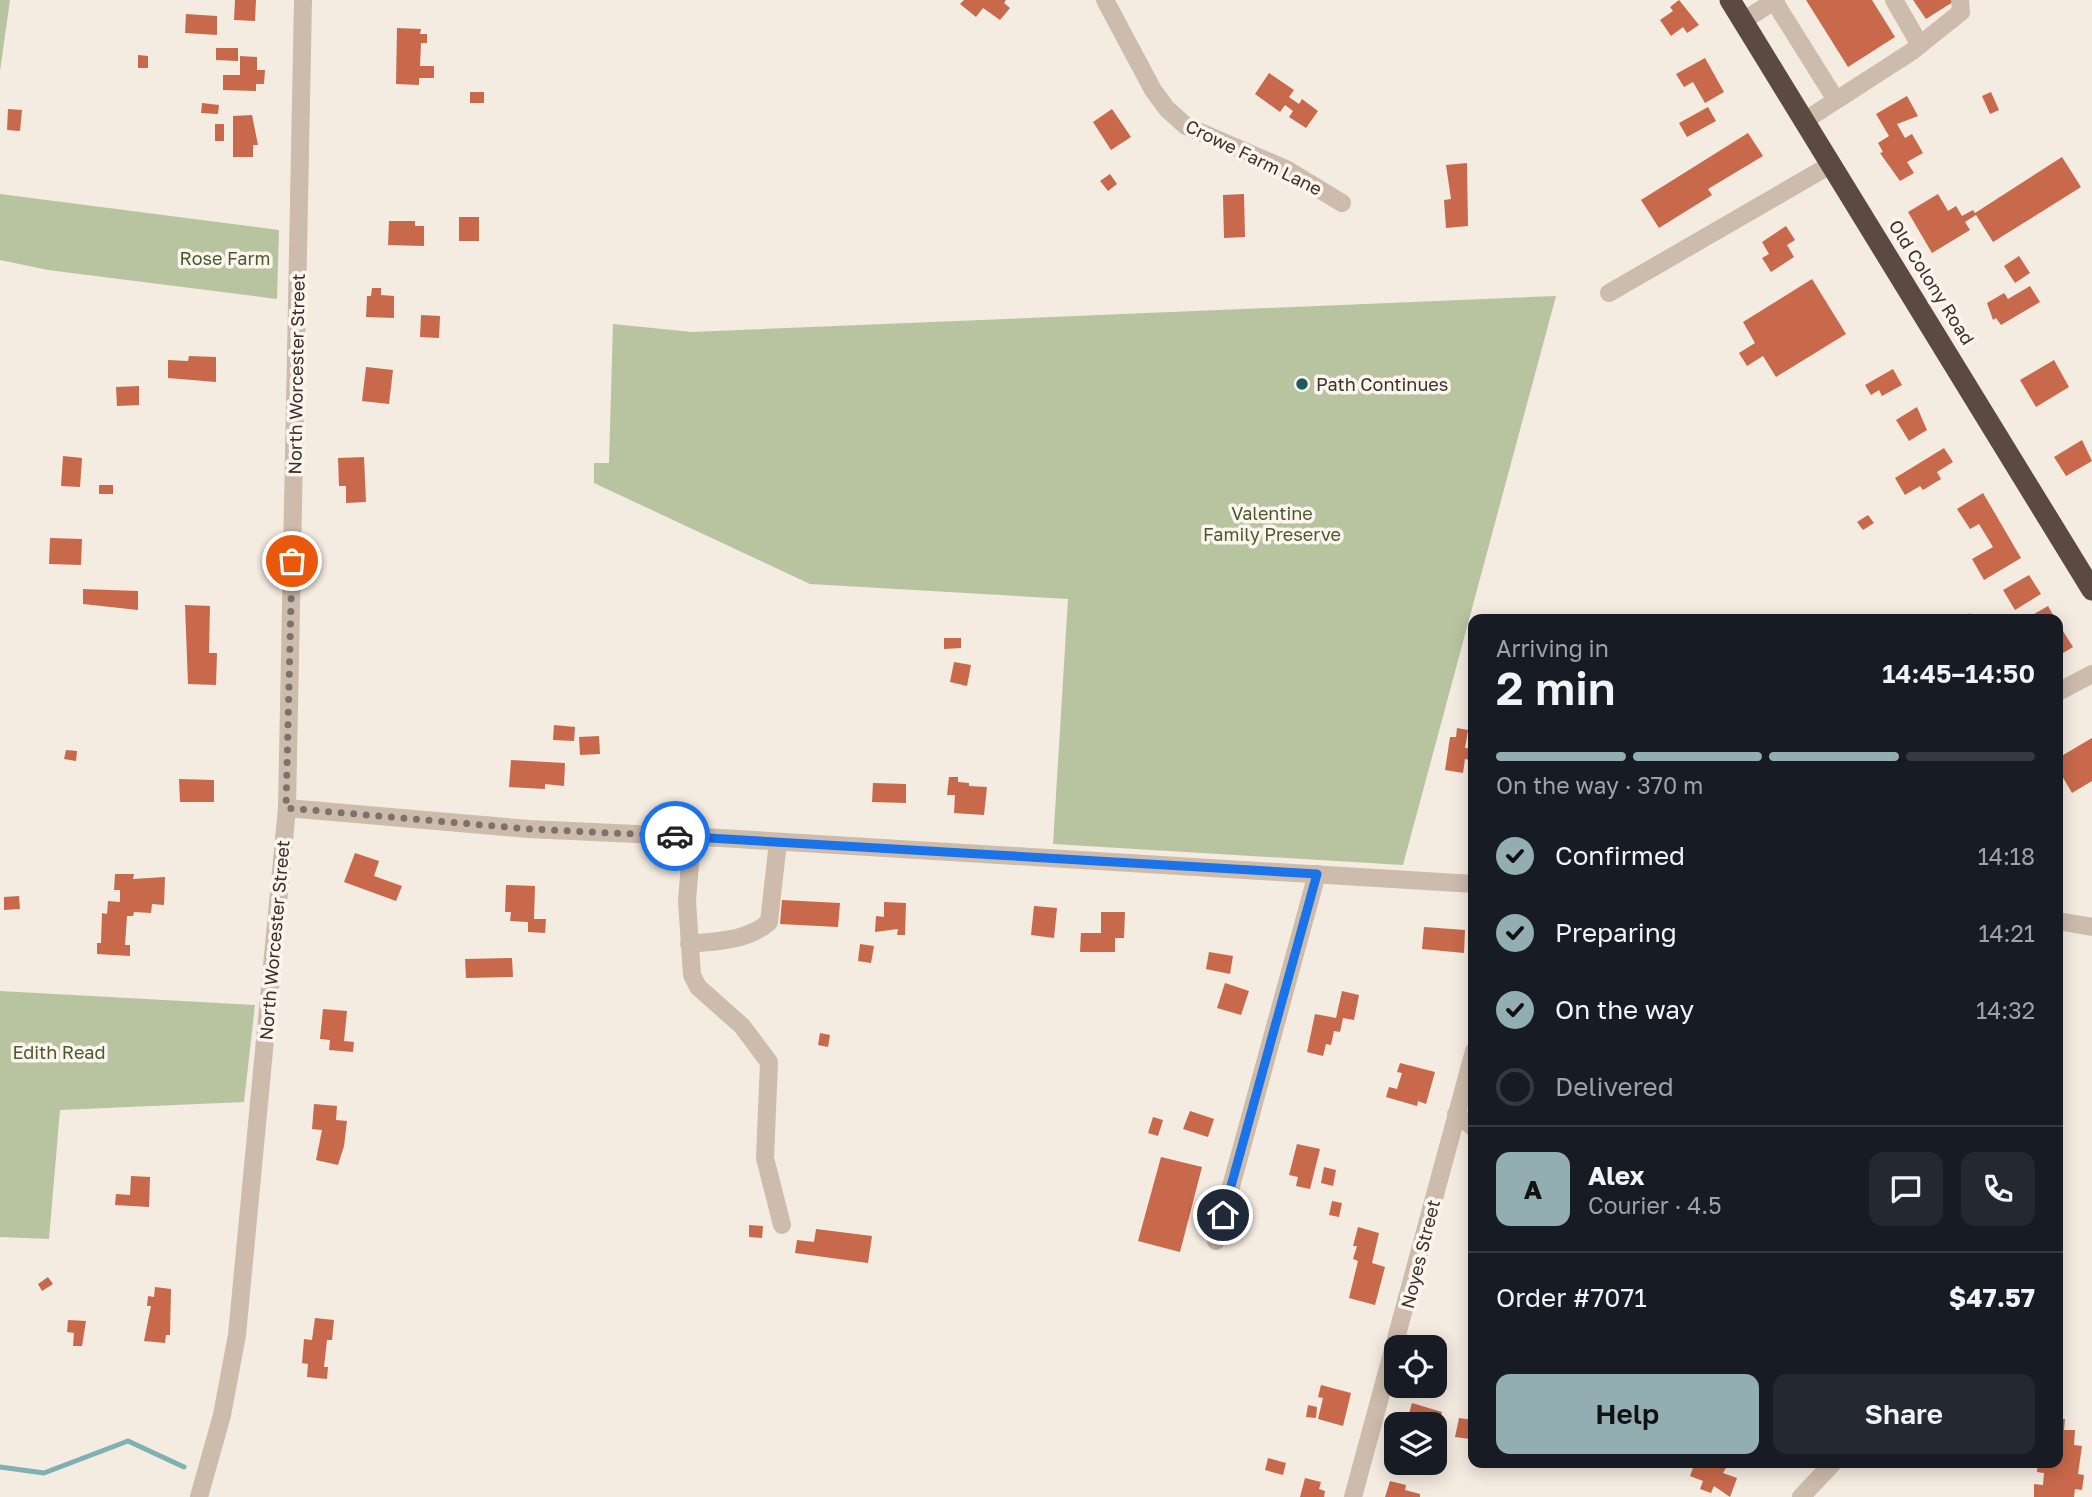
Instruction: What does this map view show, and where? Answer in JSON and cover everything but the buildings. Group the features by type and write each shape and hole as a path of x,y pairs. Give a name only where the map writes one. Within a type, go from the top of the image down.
{"highway":[{"name":"Old Colony Road","path":"1730,0 2089,579"}],"street":[{"name":"North Worcester Street","path":"199,1497 222,1415 237,1335 286,808 303,0"},
{"name":"Crowe Farm Lane","path":"1105,0 1153,90 1167,109 1186,126 1286,169 1342,203"},
{"path":"1894,0 1920,45"},
{"path":"1804,121 1920,45 1961,12 1960,0"},
{"path":"1742,21 1775,1 1836,100"},
{"path":"1608,293 1832,164"},
{"path":"2063,689 2092,674"},
{"path":"286,808 529,829 692,836 1468,884"},
{"path":"692,836 687,901 692,975 698,988 743,1026 769,1062 765,1158 782,1226"},
{"path":"689,944 738,937 759,931 769,922 778,842"},
{"path":"1216,1241 1317,874"},
{"path":"2063,922 2092,927"},
{"name":"Noyes Street","path":"1353,1497 1468,1072"},
{"path":"1456,1114 1468,1123"},
{"path":"1801,1497 1828,1468"}],"green space":[{"path":"0,0 10,0 0,71"},
{"name":"Rose Farm","path":"0,194 279,230 277,299 48,270 0,260"},
{"name":"Valentine Family Preserve","path":"1556,296 1470,614 1468,614 1468,623 1403,865 1053,844 1068,599 810,584 594,483 594,463 609,463 613,324 692,332"},
{"name":"Edith Read","path":"0,991 255,1005 244,1102 60,1110 49,1239 0,1237"}],"waterway":[{"path":"0,1467 44,1473 128,1441 184,1467"}],"way so far":[{"path":"292,561 286,808 529,829 675,836"}],"place":[{"name":"Path Continues","path":"1302,384"}],"route":[{"path":"675,836 1317,874 1223,1215"}]}
